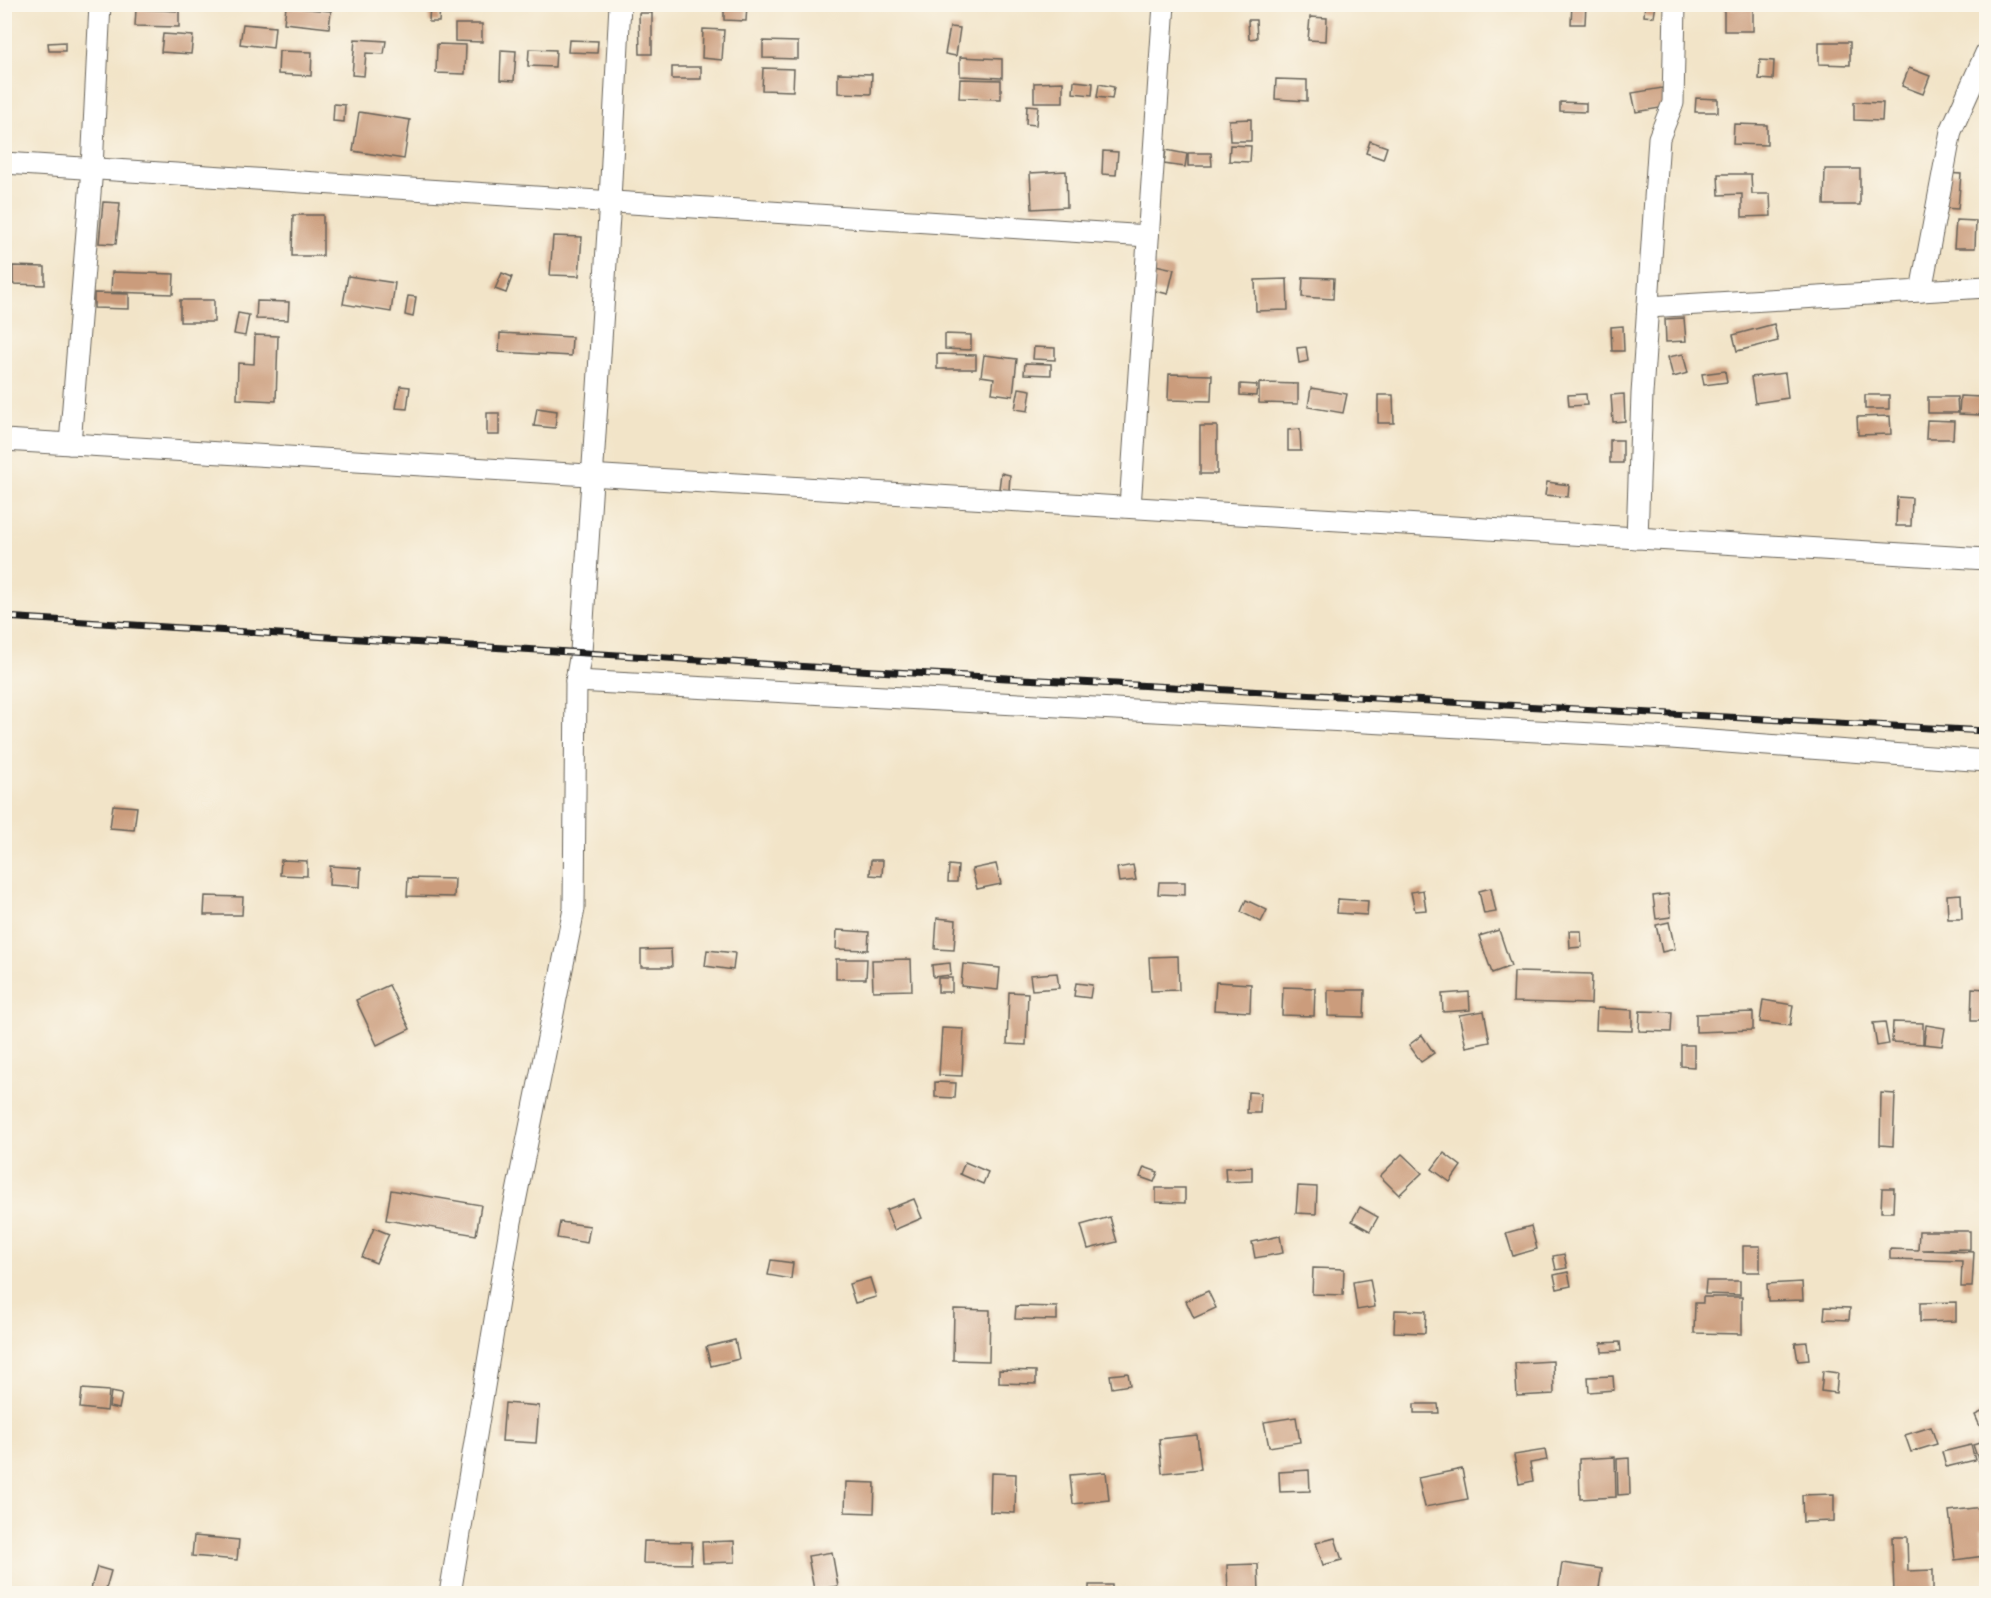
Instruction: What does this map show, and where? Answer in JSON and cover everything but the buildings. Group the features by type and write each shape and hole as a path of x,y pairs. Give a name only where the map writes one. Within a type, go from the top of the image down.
{"street":[{"path":"70,444 92,168 100,4"},
{"path":"450,1593 511,1222 574,909 576,681 593,476 620,4"},
{"path":"1130,507 1164,4"},
{"path":"1637,538 1642,394 1659,138 1673,104 1675,4"},
{"path":"1921,291 1951,131 1986,53"},
{"path":"4,163 1148,236"},
{"path":"1648,307 1986,287"},
{"path":"4,440 1986,560"},
{"path":"576,681 1671,738 1986,761"}],"railway":[{"path":"4,617 875,671 1986,731"}]}
